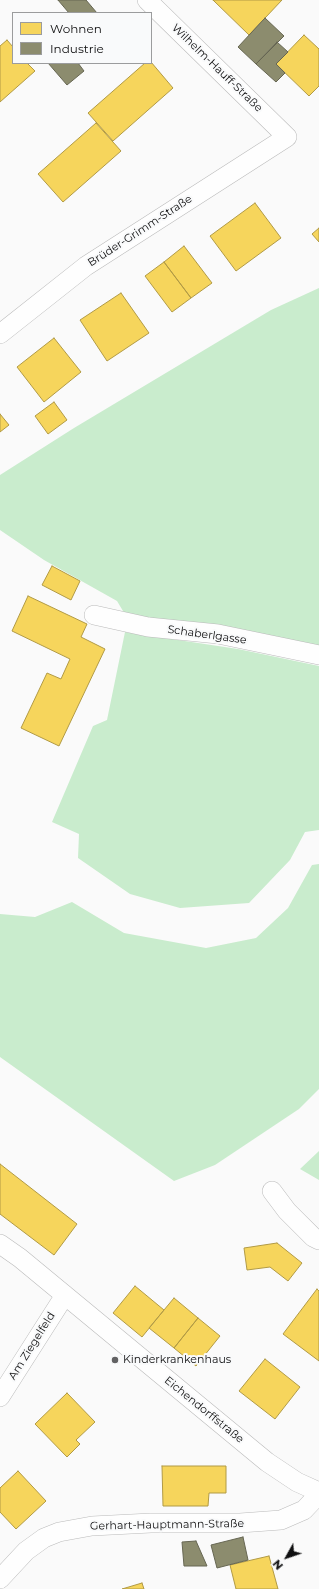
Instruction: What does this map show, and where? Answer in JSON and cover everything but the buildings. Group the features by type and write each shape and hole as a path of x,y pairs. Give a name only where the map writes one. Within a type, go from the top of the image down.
{"street":[{"name":"Wilhelm-Hauff-Straße","path":"147,0 287,137"},
{"name":"Brüder-Grimm-Straße","path":"0,334 86,266 287,137"},
{"name":"Schaberlgasse","path":"94,615 148,627 218,634 319,655"},
{"path":"272,1191 287,1211 312,1237 319,1240"},
{"name":"Eichendorffstraße","path":"0,1244 65,1295 267,1462 298,1482 319,1493"},
{"name":"Am Ziegelfeld","path":"0,1397 65,1295"},
{"name":"Gerhart-Hauptmann-Straße","path":"0,1579 26,1551 44,1538 59,1532 92,1526 151,1524 240,1524 281,1520 304,1510 319,1493"}],"green space":[{"path":"319,288 319,649 126,616 117,601 44,560 0,530 0,475 74,428 271,310"},
{"path":"125,632 238,649 319,666 319,830 305,832 290,860 249,903 180,908 130,894 78,858 79,834 52,822 93,726 107,720"},
{"path":"319,864 319,1089 299,1109 215,1165 174,1181 0,1057 0,914 35,917 72,902 124,933 206,948 256,938 288,908 312,865"},
{"path":"319,1151 319,1180 300,1169"}],"place":[{"name":"Kinderkrankenhaus","path":"115,1360"}]}
